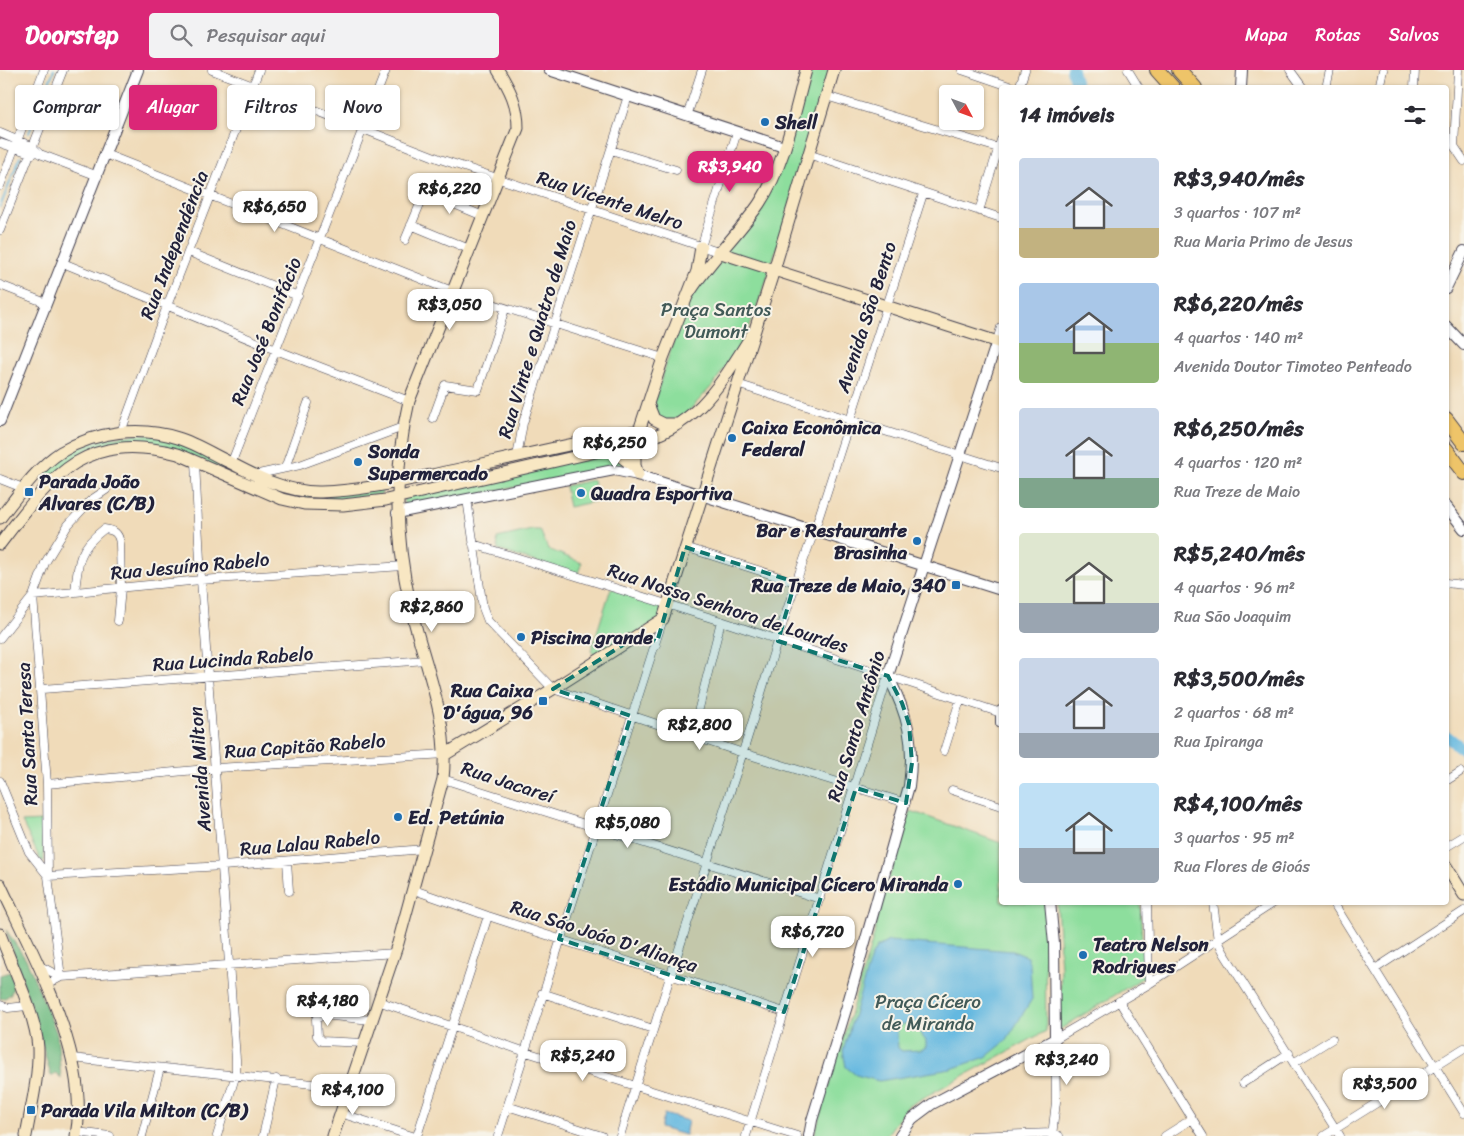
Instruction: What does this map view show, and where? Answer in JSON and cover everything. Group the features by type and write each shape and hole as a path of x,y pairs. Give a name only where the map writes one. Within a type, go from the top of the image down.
{"highway":[{"path":"1157,70 1170,85"},
{"path":"1449,423 1464,443"},
{"path":"1449,453 1464,473"}],"main road":[{"path":"333,1136 395,953 414,890 443,779 446,754 444,731 410,605 397,513 397,482 403,427 409,401 518,128 516,104 511,90 498,70"},
{"path":"688,295 700,275 758,205 771,182 784,147 806,70"},
{"path":"446,754 553,690 663,619 774,270 834,70"},
{"path":"637,471 636,443 663,358 700,262 701,247"},
{"path":"718,252 999,342"},
{"path":"0,544 39,493 74,464 98,451 137,446 178,454 262,493 304,504 343,506 397,497 654,438 682,424 704,404 720,384 754,330"},
{"path":"648,404 652,415 659,422 682,424"},
{"path":"0,518 23,488 61,452 93,438 120,432 158,433 180,438 254,475 285,487 311,492 360,489 640,430"},
{"path":"611,449 637,471"},
{"path":"1449,871 1464,895"},
{"path":"0,884 46,985 72,1058 77,1082 76,1134"},
{"path":"0,934 34,1026 38,1046 37,1069 26,1136"}],"street":[{"path":"0,186 44,70"},
{"path":"0,230 62,70"},
{"path":"0,422 138,70"},
{"name":"Rua Vicente Melro","path":"212,70 250,85"},
{"name":"Rua Independência","path":"253,85 259,70"},
{"name":"Rua José Bonifácio","path":"380,85 386,70"},
{"path":"549,70 784,147"},
{"path":"687,116 702,70"},
{"path":"962,70 1006,85"},
{"path":"1020,85 1025,70"},
{"path":"1128,70 1137,85"},
{"path":"1240,85 1242,70"},
{"path":"1290,70 1301,85"},
{"path":"1327,85 1330,70"},
{"path":"1380,85 1383,70"},
{"path":"1414,70 1414,85"},
{"path":"1458,70 1454,146 1464,161"},
{"path":"1186,78 1197,85"},
{"name":"Rua Vinte e Quatro de Maio","path":"517,456 522,423 628,96"},
{"path":"826,96 999,144"},
{"name":"Rua Independência","path":"120,432 236,130"},
{"name":"Rua José Bonifácio","path":"231,464 363,130"},
{"name":"Rua Vicente Melro","path":"366,130 498,180 718,252"},
{"path":"701,247 737,132"},
{"path":"0,133 31,146 40,154"},
{"path":"0,143 28,154 40,154 98,176"},
{"path":"979,211 999,147"},
{"path":"611,150 676,170"},
{"path":"105,154 452,291 663,358"},
{"path":"808,154 923,194 999,217"},
{"path":"405,240 425,192 483,216"},
{"name":"Avenida São Bento","path":"620,1136 669,974 743,753 795,582 814,530 923,194"},
{"path":"411,225 469,249"},
{"path":"1449,282 1464,251"},
{"path":"189,252 298,296"},
{"path":"63,263 276,350 409,401"},
{"path":"0,285 46,303"},
{"path":"433,418 445,385 472,391 480,388 505,309"},
{"path":"1449,329 1464,345"},
{"name":"Rua Santo Antônio","path":"746,1136 856,788 888,676 999,342"},
{"path":"738,384 999,467"},
{"path":"285,468 308,403"},
{"path":"254,475 300,465 403,427"},
{"name":"Avenida Milton","path":"195,462 201,580 217,768 236,1074"},
{"path":"397,513 597,472 614,470 637,471 702,495 999,589"},
{"path":"0,479 23,488"},
{"name":"Rua Santa Teresa","path":"61,976 48,876 47,784 42,689 33,596 45,563 68,526 91,500 106,490"},
{"path":"467,499 483,608 488,621 553,690 743,753 906,803"},
{"path":"1449,510 1464,529"},
{"path":"75,592 78,558 89,540 104,529 113,530 120,537 121,588 118,621"},
{"name":"Rua Nossa Senhora de Lourdes","path":"473,544 721,621 999,711"},
{"path":"685,547 795,582"},
{"name":"Rua Jesuíno Rabelo","path":"33,596 201,580 403,566"},
{"path":"1449,583 1464,585"},
{"path":"0,638 33,596"},
{"path":"498,1136 523,1051 631,716 656,646 663,619"},
{"path":"692,736 721,621"},
{"path":"642,633 656,646"},
{"name":"Rua Lucinda Rabelo","path":"42,689 426,660"},
{"path":"809,1136 812,1120 853,988 906,803 912,763 909,724 902,703 888,676"},
{"path":"944,751 960,700"},
{"name":"Rua Capitão Rabelo","path":"47,784 217,768 446,754"},
{"path":"1449,779 1460,772"},
{"name":"Rua Jacareí","path":"443,779 820,899"},
{"path":"0,781 28,852 48,876"},
{"path":"952,790 999,805"},
{"path":"1449,845 1464,836"},
{"name":"Rua Lalau Rabelo","path":"48,876 223,866 424,850"},
{"path":"287,861 289,891"},
{"name":"Rua Sáo Joáo D'Aliança","path":"414,890 488,916 784,1012"},
{"path":"971,1136 1054,1135 1056,1102 1054,944 1050,905"},
{"path":"1147,905 1149,984"},
{"path":"1213,905 1218,941 1340,1136"},
{"path":"900,1136 912,1119 932,1104 1055,1039 1149,984 1218,941 1271,905"},
{"path":"1335,905 1464,1112"},
{"path":"1375,969 1464,911"},
{"path":"417,1136 488,916"},
{"path":"46,985 61,976 395,953"},
{"path":"37,965 61,976"},
{"path":"542,993 653,1029"},
{"path":"378,1001 523,1051 750,1123 797,1136"},
{"path":"1119,1001 1203,1136"},
{"path":"2,1006 25,1002"},
{"path":"364,1043 321,1041 317,1036 316,1019 323,1015 372,1020"},
{"path":"1295,1062 1332,1039"},
{"path":"1324,1136 1464,1048"},
{"path":"1243,1083 1289,1053"},
{"path":"72,1058 236,1074 349,1088"},
{"path":"142,1136 160,1068"},
{"path":"217,1136 236,1074"},
{"path":"262,1136 276,1079"},
{"path":"507,1106 602,1136"},
{"path":"340,1113 412,1136"},
{"path":"1165,1136 1192,1119"},
{"path":"76,1134 110,1136"}],"highlighted area":[{"path":"685,547 795,582 778,641 888,676 902,703 909,724 912,763 906,803 856,788 784,1012 559,939 631,716 553,689 642,633 657,642"}],"green space":[{"name":"Praça Santos Dumont","path":"811,70 832,70 766,282 746,336 713,385 687,413 674,420 659,420 653,405 687,299 771,189"},
{"path":"149,434 178,441 288,490 380,487 382,494 317,502 287,497 175,449 118,444 86,450 47,480 41,473 67,455 91,443 103,439"},
{"path":"611,450 627,464 405,510 403,497"},
{"name":"Quadra Esportiva","path":"593,480 597,501 569,507 565,486"},
{"path":"540,530 548,549 582,563 577,575 498,550 497,538"},
{"path":"611,588 663,604 659,619 598,659 591,651"},
{"name":"Praça Cícero de Miranda","path":"911,811 999,842 999,905 1046,905 1049,929 1045,944 1046,1031 908,1106 886,1136 814,1136 874,935 879,908"},
{"path":"42,821 44,861 41,861 22,822"},
{"path":"1057,905 1140,905 1144,977 1059,1030 1061,968"},
{"path":"6,930 27,961 57,1034 61,1078 56,1073 51,1076"},
{"path":"10,972 13,985 11,992 5,998 0,999 0,975"}],"water":[{"name":"Praça Cícero de Miranda","path":"889,941 1013,951 1027,957 1030,965 1032,999 1006,1041 986,1057 951,1069 879,1081 856,1075 846,1067 843,1051 871,957 877,947","holes":["908,1023 917,1029 926,1041 926,1047 921,1050 902,1051 898,1048 897,1032 900,1025"]},
{"path":"664,1114 688,1121 685,1135 660,1128"}],"waterway":[{"path":"29,133 54,70"},
{"path":"1072,70 1076,85"},
{"path":"0,207 20,157"},
{"path":"1449,738 1464,750"}],"place":[{"name":"Shell","path":"765,122"},
{"name":"Caixa Econômica Federal","path":"732,438"},
{"name":"Sonda Supermercado","path":"358,462"},
{"name":"Parada João Alvares (C/B)","path":"29,492"},
{"name":"Quadra Esportiva","path":"581,493"},
{"name":"Bar e Restaurante Brasinha","path":"917,541"},
{"name":"Rua Treze de Maio, 340","path":"956,585"},
{"name":"Piscina grande","path":"521,637"},
{"name":"Rua Caixa D'água, 96","path":"543,701"},
{"name":"Ed. Petúnia","path":"398,817"},
{"name":"Estádio Municipal Cícero Miranda","path":"958,884"},
{"name":"Teatro Nelson Rodrigues","path":"1083,955"},
{"name":"Parada Vila Milton (C/B)","path":"31,1110"}]}
